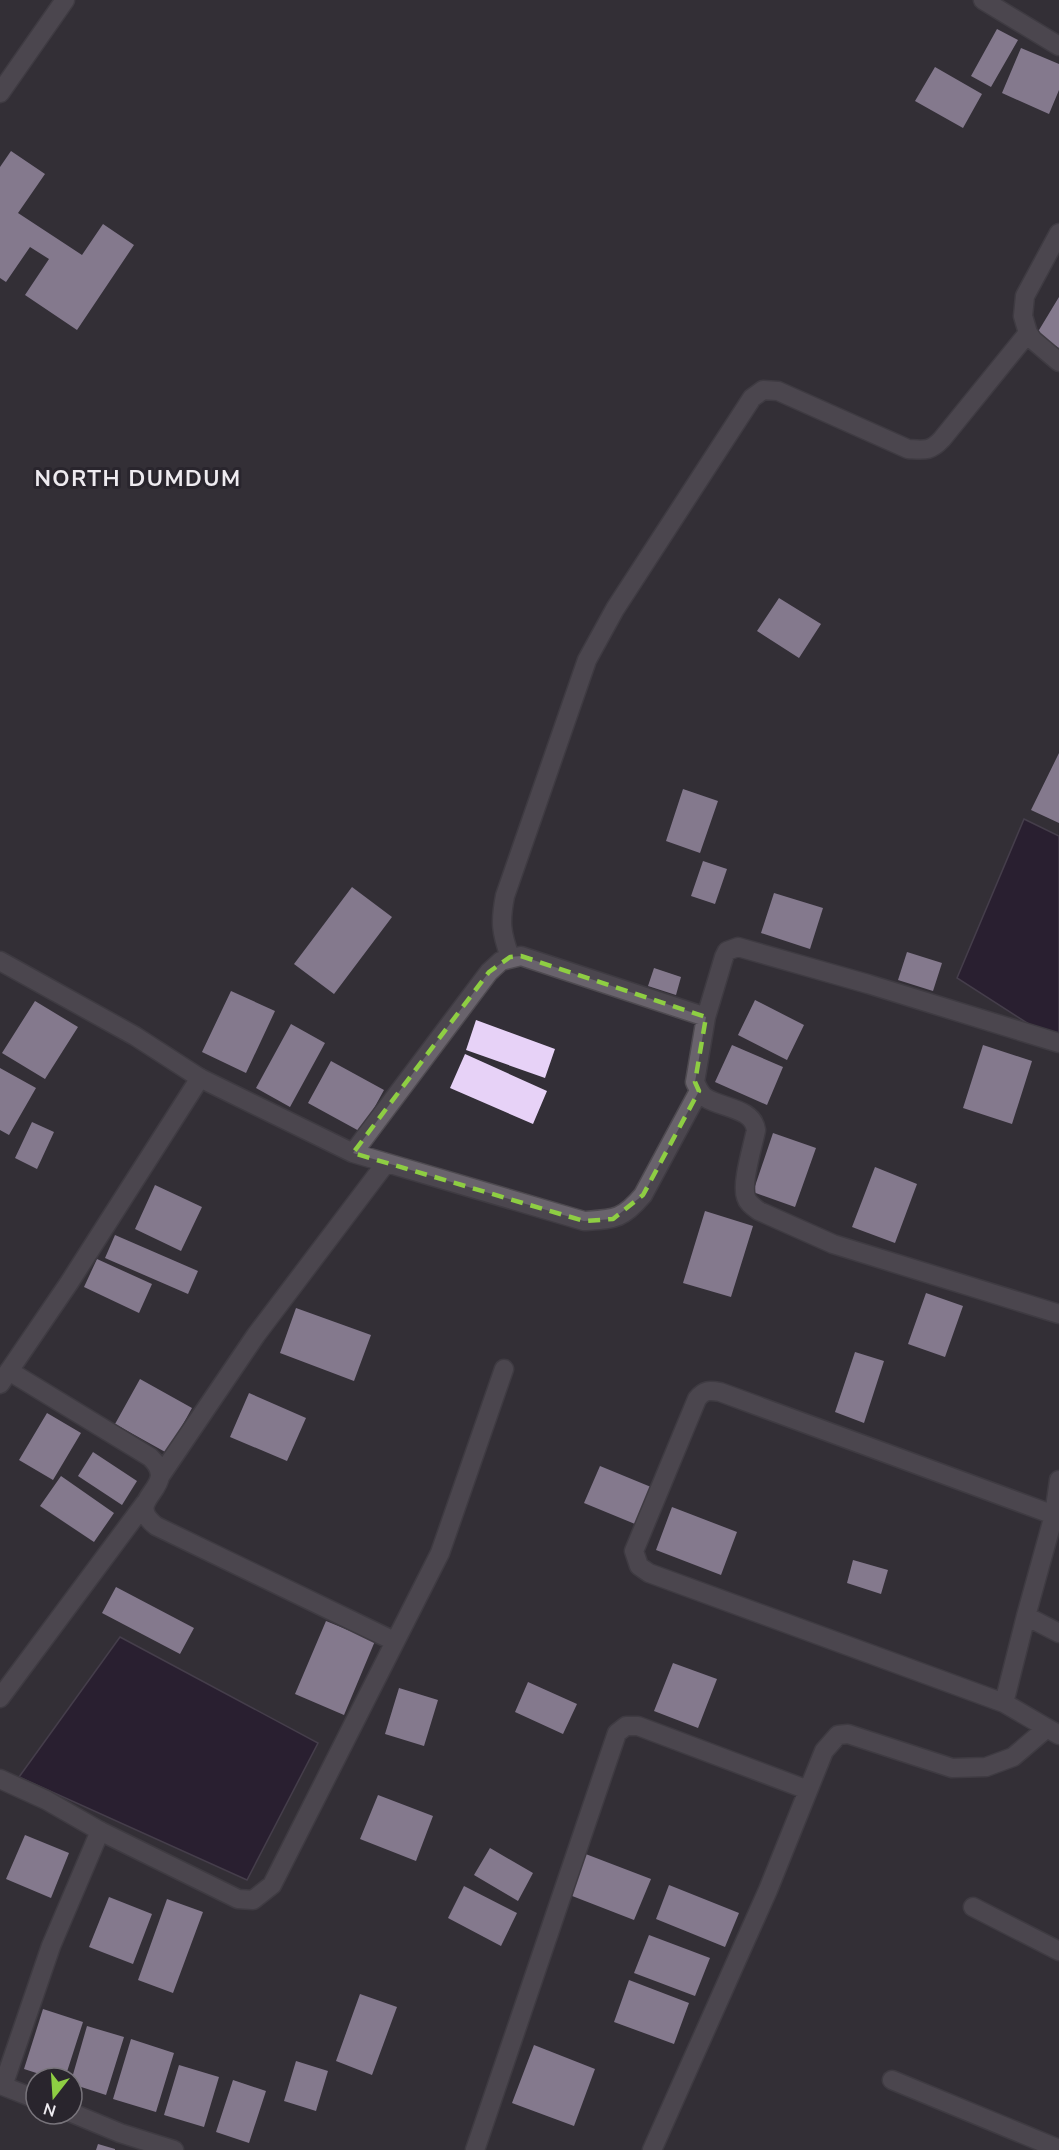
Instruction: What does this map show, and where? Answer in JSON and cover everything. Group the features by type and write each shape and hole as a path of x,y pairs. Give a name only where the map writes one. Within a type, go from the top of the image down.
{"street":[{"path":"0,93 65,0"},
{"path":"983,0 1059,46"},
{"path":"1059,233 1025,296 1023,316 1028,333 1040,347 1059,362"},
{"path":"510,957 501,920 505,896 587,660 615,609 752,398 763,390 778,391 908,449 925,450 934,447 942,439 1028,333"},
{"path":"1059,1043 738,947 727,951 724,957 706,1017 695,1082 705,1097 747,1115 755,1122 756,1131 745,1182 745,1196 749,1203 759,1211 833,1244 1059,1314"},
{"path":"353,1153 489,972 501,961 510,957 521,956 531,959 706,1017"},
{"path":"0,961 135,1036 200,1077 353,1153 584,1221 613,1219 631,1210 643,1196 699,1090"},
{"path":"161,1475 158,1465 150,1458 5,1377 69,1284 200,1077"},
{"path":"0,1698 158,1485 161,1475 256,1335 386,1163"},
{"path":"0,1779 46,1800 100,1831 238,1899 253,1900 261,1895 272,1885 440,1553 504,1369"},
{"path":"652,2150 768,1890 824,1751 838,1735 848,1734 952,1768 986,1767 1012,1757 1053,1731 1004,1703 649,1573 639,1566 634,1551 697,1399 702,1392 710,1390 720,1392 1054,1515"},
{"path":"1004,1703 1054,1515 1059,1480"},
{"path":"145,1503 144,1511 147,1519 156,1526 394,1641"},
{"path":"1026,1616 1059,1633"},
{"path":"475,2150 617,1733 627,1726 638,1726 808,1790"},
{"path":"24,2094 1,2085 51,1946 100,1831"},
{"path":"973,1907 1059,1951"},
{"path":"892,2080 1059,2149"},
{"path":"84,2118 120,2133 174,2150"}],"highlighted area":[{"path":"521,956 706,1017 695,1082 699,1091 643,1195 613,1219 584,1221 353,1153 489,972 510,957"}],"shaded area":[{"path":"1024,819 1059,836 1059,1036 1049,1037 957,978"},
{"path":"120,1637 318,1743 247,1880 19,1777"}],"building":[{"path":"997,29 1018,40 991,87 971,76"},
{"path":"1021,48 1059,64 1059,90 1049,114 1002,93"},
{"path":"935,67 982,94 963,128 915,101"},
{"path":"11,151 45,174 18,213 82,255 103,224 134,245 77,330 25,295 49,259 30,247 6,282 0,278 0,167"},
{"path":"1059,297 1059,348 1036,335"},
{"path":"779,598 821,624 799,658 757,631"},
{"path":"1059,753 1059,823 1031,810"},
{"path":"683,789 718,801 700,853 666,841"},
{"path":"703,861 727,869 715,904 691,896"},
{"path":"352,887 392,917 334,994 294,964"},
{"path":"774,893 823,908 810,949 761,933"},
{"path":"907,952 942,963 933,991 898,980"},
{"path":"654,968 681,977 676,995 648,986"},
{"path":"231,991 275,1011 246,1073 202,1052"},
{"path":"755,1000 804,1025 787,1060 738,1035"},
{"path":"35,1001 78,1027 45,1079 2,1053"},
{"path":"476,1020 555,1049 545,1078 466,1050"},
{"path":"291,1024 325,1043 290,1107 256,1088"},
{"path":"732,1045 783,1067 767,1105 715,1082"},
{"path":"983,1045 1032,1061 1012,1124 963,1108"},
{"path":"465,1054 547,1091 533,1124 450,1088"},
{"path":"331,1061 384,1090 361,1132 308,1103"},
{"path":"0,1068 36,1088 9,1135 0,1130"},
{"path":"32,1122 54,1132 37,1169 15,1158"},
{"path":"773,1133 816,1148 795,1207 753,1192"},
{"path":"875,1167 917,1184 895,1243 852,1227"},
{"path":"155,1185 202,1207 181,1251 135,1229"},
{"path":"705,1211 753,1226 731,1297 683,1283"},
{"path":"115,1235 198,1271 188,1294 105,1258"},
{"path":"97,1259 152,1284 139,1313 84,1287"},
{"path":"926,1293 963,1306 945,1357 908,1344"},
{"path":"296,1308 371,1335 354,1381 280,1353"},
{"path":"855,1352 884,1361 864,1423 835,1412"},
{"path":"140,1379 192,1408 167,1453 115,1424"},
{"path":"249,1393 306,1418 287,1461 230,1437"},
{"path":"47,1413 81,1433 53,1480 19,1460"},
{"path":"93,1452 137,1481 122,1505 78,1476"},
{"path":"600,1466 651,1487 635,1524 584,1503"},
{"path":"61,1476 114,1513 94,1542 40,1506"},
{"path":"672,1507 737,1532 721,1575 656,1550"},
{"path":"853,1560 888,1570 881,1594 847,1583"},
{"path":"116,1587 194,1628 180,1654 102,1613"},
{"path":"326,1621 375,1641 344,1715 295,1694"},
{"path":"673,1663 717,1679 698,1728 654,1711"},
{"path":"528,1682 577,1704 563,1734 515,1712"},
{"path":"399,1688 438,1700 424,1746 385,1734"},
{"path":"378,1795 433,1816 416,1861 360,1839"},
{"path":"25,1835 69,1853 51,1898 6,1879"},
{"path":"490,1848 533,1873 518,1901 474,1875"},
{"path":"583,1853 651,1879 634,1920 567,1894"},
{"path":"669,1885 739,1913 725,1947 656,1919"},
{"path":"464,1886 517,1913 501,1946 448,1918"},
{"path":"109,1897 152,1914 133,1964 89,1947"},
{"path":"167,1899 203,1912 173,1993 138,1980"},
{"path":"649,1935 710,1958 695,1996 634,1973"},
{"path":"629,1980 689,2003 674,2044 614,2022"},
{"path":"360,1994 397,2007 372,2075 336,2061"},
{"path":"43,2009 83,2022 69,2066 25,2066"},
{"path":"87,2026 124,2037 106,2095 84,2088 84,2066 75,2066"},
{"path":"131,2039 174,2053 156,2112 113,2099"},
{"path":"534,2045 595,2069 574,2126 512,2103"},
{"path":"296,2061 328,2071 316,2111 284,2101"},
{"path":"179,2065 219,2077 204,2127 164,2115"},
{"path":"233,2080 266,2091 249,2143 216,2132"},
{"path":"98,2144 115,2149 115,2150 96,2150"}],"district":[{"name":"NORTH DUMDUM","path":"138,479"}]}
